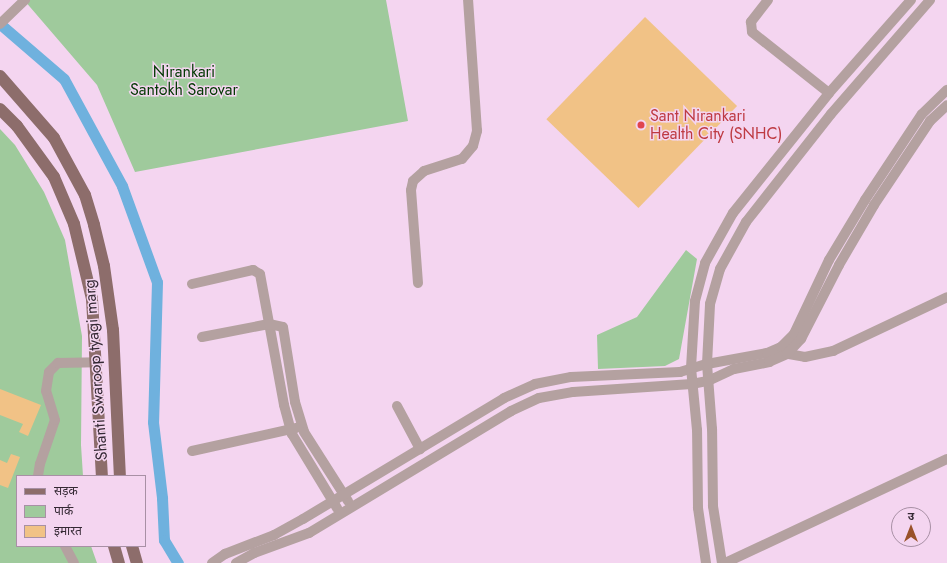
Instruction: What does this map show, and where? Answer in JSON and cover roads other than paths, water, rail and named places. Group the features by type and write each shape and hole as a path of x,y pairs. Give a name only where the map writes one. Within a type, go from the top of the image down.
{"main road":[{"name":"Shanti Swaroop tyagi marg","path":"0,76 54,138 85,195 104,266 113,330 120,475"},
{"name":"Shanti Swaroop tyagi marg","path":"0,109 17,126 54,177 74,224 92,299 97,362 102,475"},
{"path":"114,547 119,563"},
{"path":"132,547 137,563"}],"street":[{"path":"0,24 11,11 25,0"},
{"path":"418,283 411,190 413,181 424,171 462,159 473,146 477,131 468,0"},
{"path":"768,0 751,22 752,32 829,94"},
{"path":"706,563 698,508 696,430 691,368 695,301 705,264 733,213 829,94 911,0"},
{"path":"722,563 714,506 707,364 710,304 720,269 746,222 864,76 930,0"},
{"path":"853,66 864,76"},
{"path":"775,351 794,334 829,260 865,200 922,114 947,90"},
{"path":"212,563 225,554 254,548 309,533 353,508 511,411 539,398 562,394 692,384 708,381 734,369 770,362 787,354 801,339 839,265 874,205 930,121 947,106"},
{"path":"786,147 798,156"},
{"path":"192,284 257,271 261,278 284,405 291,430 300,451 341,515"},
{"path":"236,563 254,548 274,535 334,502 504,398 534,384 560,379 680,372 707,364 775,351 805,357 833,351 947,297"},
{"path":"202,337 270,324 280,325 284,332 295,402 302,426 312,446 353,508"},
{"path":"38,475 40,464 55,420 46,391 49,372 58,363 97,362"},
{"path":"560,379 562,394"},
{"path":"397,406 417,451 421,466"},
{"path":"192,451 291,430 302,426"},
{"path":"726,563 947,459"},
{"path":"66,547 74,563"}],"waterway":[{"path":"0,24 64,79 122,186 157,282 153,422 162,498 164,540 178,563"}],"place":[{"name":"Sant Nirankari Health City (SNHC)","path":"641,125"}],"park label":[{"name":"Nirankari Santokh Sarovar","path":"184,81"}]}
